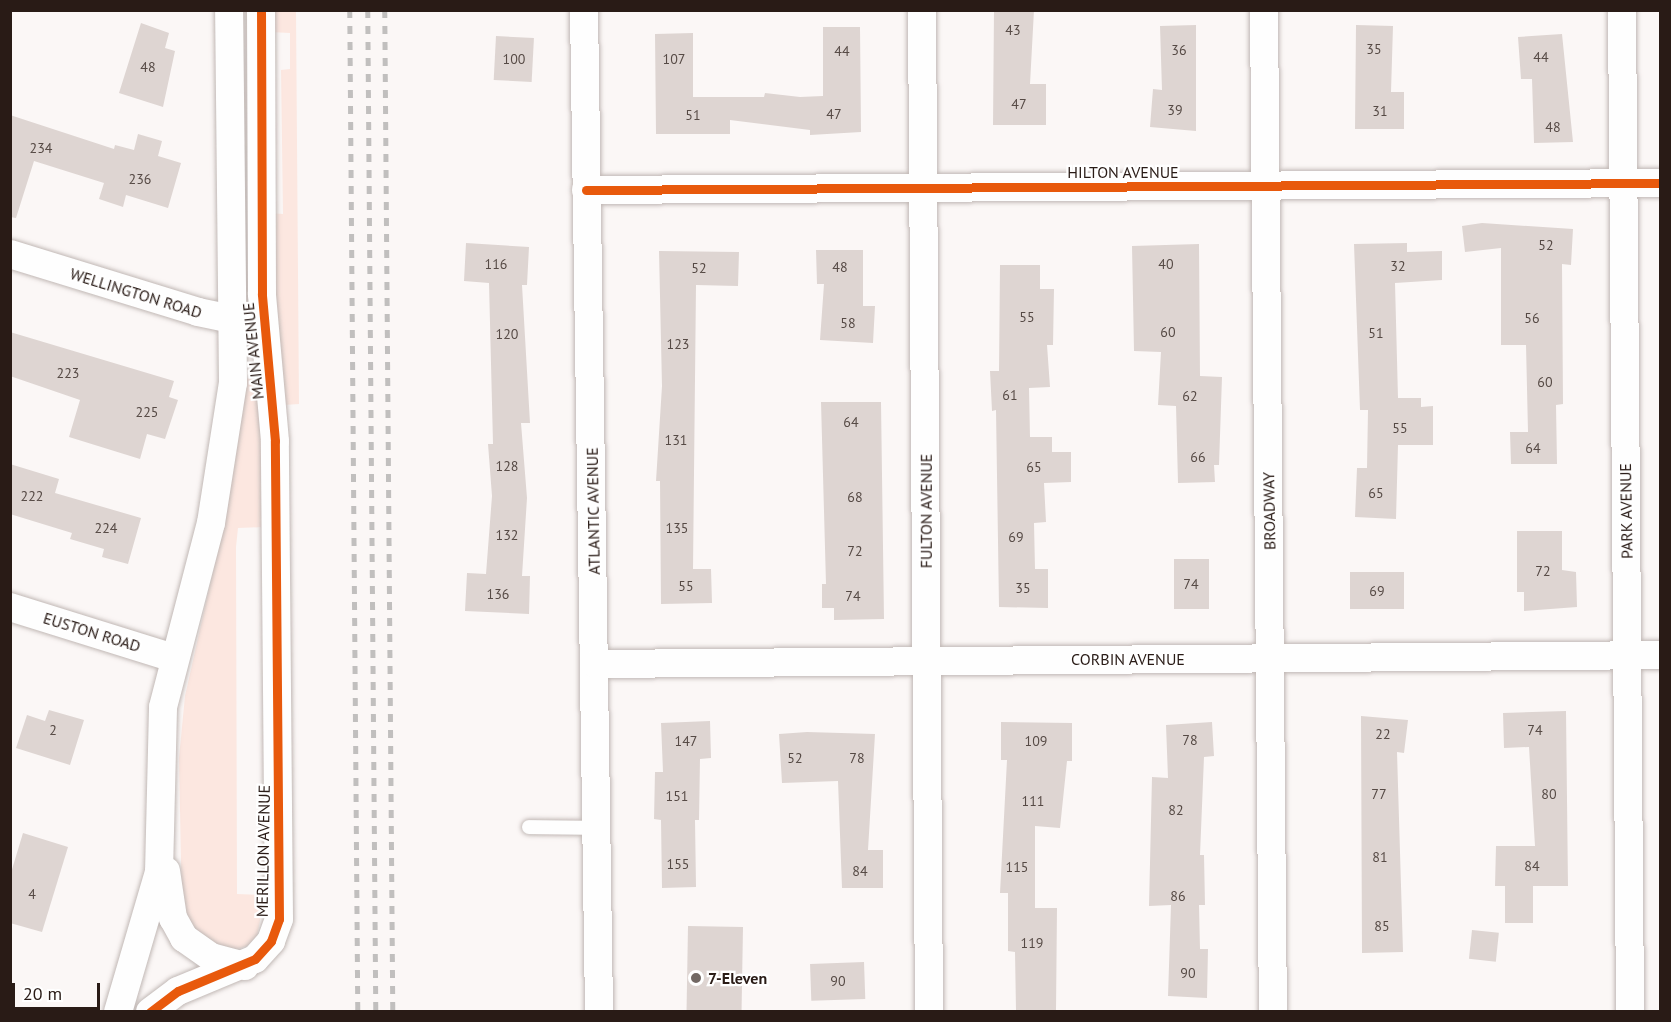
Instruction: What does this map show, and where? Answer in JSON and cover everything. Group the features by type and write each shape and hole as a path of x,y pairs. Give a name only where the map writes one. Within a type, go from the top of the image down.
{"street":[{"name":"MAIN AVENUE","path":"174,658 219,481 233,383 229,10"},
{"name":"MAIN AVENUE","path":"261,10 264,324 275,441 278,689"},
{"name":"ATLANTIC AVENUE","path":"584,10 599,828 599,1011"},
{"name":"FULTON AVENUE","path":"922,10 929,1011"},
{"name":"BROADWAY","path":"1264,10 1273,1011"},
{"name":"PARK AVENUE","path":"1622,10 1630,1011"},
{"name":"HILTON AVENUE","path":"586,190 1660,183"},
{"name":"WELLINGTON ROAD","path":"10,254 232,320 264,324"},
{"name":"EUSTON ROAD","path":"10,607 174,658"},
{"name":"CORBIN AVENUE","path":"596,664 1660,655"},
{"path":"174,658 162,725 162,849 173,918 184,938 211,957 244,966"},
{"name":"MERILLON AVENUE","path":"150,1011 178,991 244,966 264,951 279,918 278,689"},
{"path":"118,1011 148,924 162,849"}],"lane":[{"path":"529,827 599,828"}],"shaded area":[{"path":"269,11 296,11 299,404 284,405 270,213 283,214 281,70 290,69 290,33 270,32"},
{"path":"247,378 261,380 264,527 238,528 236,547 237,894 265,895 257,936 247,946 230,951 209,946 182,913 179,758 185,696 227,509"}],"building":[{"path":"994,10 1034,10 1030,84 1046,84 1046,125 993,125"},
{"path":"141,23 169,33 165,48 175,51 163,107 119,93"},
{"path":"1196,25 1196,131 1150,127 1153,89 1162,90 1160,26"},
{"path":"1356,25 1393,26 1391,92 1404,92 1404,129 1355,129"},
{"path":"823,27 860,27 861,132 810,135 810,130 730,120 730,134 656,134 655,34 693,33 693,97 764,97 765,93 800,97 823,96"},
{"path":"1562,34 1573,142 1534,143 1532,79 1521,79 1518,37"},
{"path":"496,36 534,38 532,82 494,80"},
{"path":"10,115 114,149 115,145 134,150 138,134 162,141 158,156 181,163 168,208 126,195 123,207 99,199 104,183 34,161 16,218 10,217"},
{"path":"1482,223 1573,229 1571,265 1562,264 1563,404 1556,405 1557,464 1511,464 1510,432 1528,432 1526,345 1501,345 1501,248 1465,252 1462,226"},
{"path":"466,243 529,247 527,285 522,285 530,423 521,423 527,498 522,576 530,576 529,614 465,611 467,573 486,574 492,496 488,444 493,444 489,283 464,281"},
{"path":"1407,243 1407,252 1442,251 1442,280 1395,283 1398,398 1421,398 1421,407 1433,406 1433,445 1398,445 1396,519 1355,517 1357,468 1367,468 1368,410 1360,410 1354,244"},
{"path":"1199,244 1200,376 1222,377 1219,465 1214,465 1215,482 1178,483 1176,406 1158,405 1161,352 1134,351 1132,246"},
{"path":"816,250 863,250 863,306 875,306 873,343 820,340 824,284 817,284"},
{"path":"659,251 739,252 738,286 696,285 693,569 711,569 712,603 661,604 660,481 656,481 662,386"},
{"path":"1000,265 1040,265 1040,289 1054,289 1053,345 1047,345 1050,387 1029,388 1030,437 1052,437 1052,452 1071,452 1071,482 1044,483 1046,522 1034,523 1035,569 1048,569 1048,608 999,607 996,410 992,411 990,371 999,371"},
{"path":"10,332 174,381 169,397 178,400 165,439 147,434 140,459 69,437 80,400 10,376"},
{"path":"821,402 881,402 884,619 834,620 834,608 822,608 822,584 826,584"},
{"path":"10,464 59,479 55,493 141,518 128,564 102,557 104,549 70,539 72,533 10,514"},
{"path":"1517,531 1562,531 1562,570 1576,572 1577,607 1524,611 1524,592 1517,592"},
{"path":"1174,559 1209,559 1209,609 1174,609"},
{"path":"1350,572 1404,572 1404,609 1350,609"},
{"path":"49,710 84,720 70,765 16,748 27,715 45,721"},
{"path":"1566,711 1568,886 1533,886 1533,923 1505,923 1505,886 1495,886 1496,846 1535,846 1529,747 1504,748 1503,713"},
{"path":"1361,716 1408,720 1404,753 1397,752 1403,952 1362,953"},
{"path":"710,721 711,758 700,759 699,820 695,820 696,887 662,888 661,820 654,819 655,772 663,772 661,723"},
{"path":"1001,722 1072,723 1072,761 1067,761 1060,828 1035,826 1035,908 1057,908 1056,1011 1016,1011 1015,952 1008,951 1008,893 1000,893 1007,760 1001,760"},
{"path":"1212,722 1214,756 1204,757 1200,855 1204,855 1205,905 1199,905 1200,949 1208,949 1207,998 1168,996 1171,905 1149,906 1152,777 1168,778 1166,725"},
{"path":"807,732 875,734 868,850 883,850 883,888 842,888 838,781 782,783 779,734"},
{"path":"23,833 68,847 42,932 10,923 10,876"},
{"path":"688,926 743,927 742,1011 687,1010"},
{"path":"1472,930 1499,933 1496,962 1469,959"},
{"path":"864,962 865,999 811,1001 810,964"}],"railway":[{"path":"350,10 358,1012"},
{"path":"368,10 376,1012"},
{"path":"385,10 393,1012"}],"cycle path":[{"path":"150,1012 178,991 255,959 271,941 279,919 275,441 262,294 261,10"},
{"path":"586,190 1660,183"}],"place":[{"name":"7-Eleven","path":"696,978"}]}
